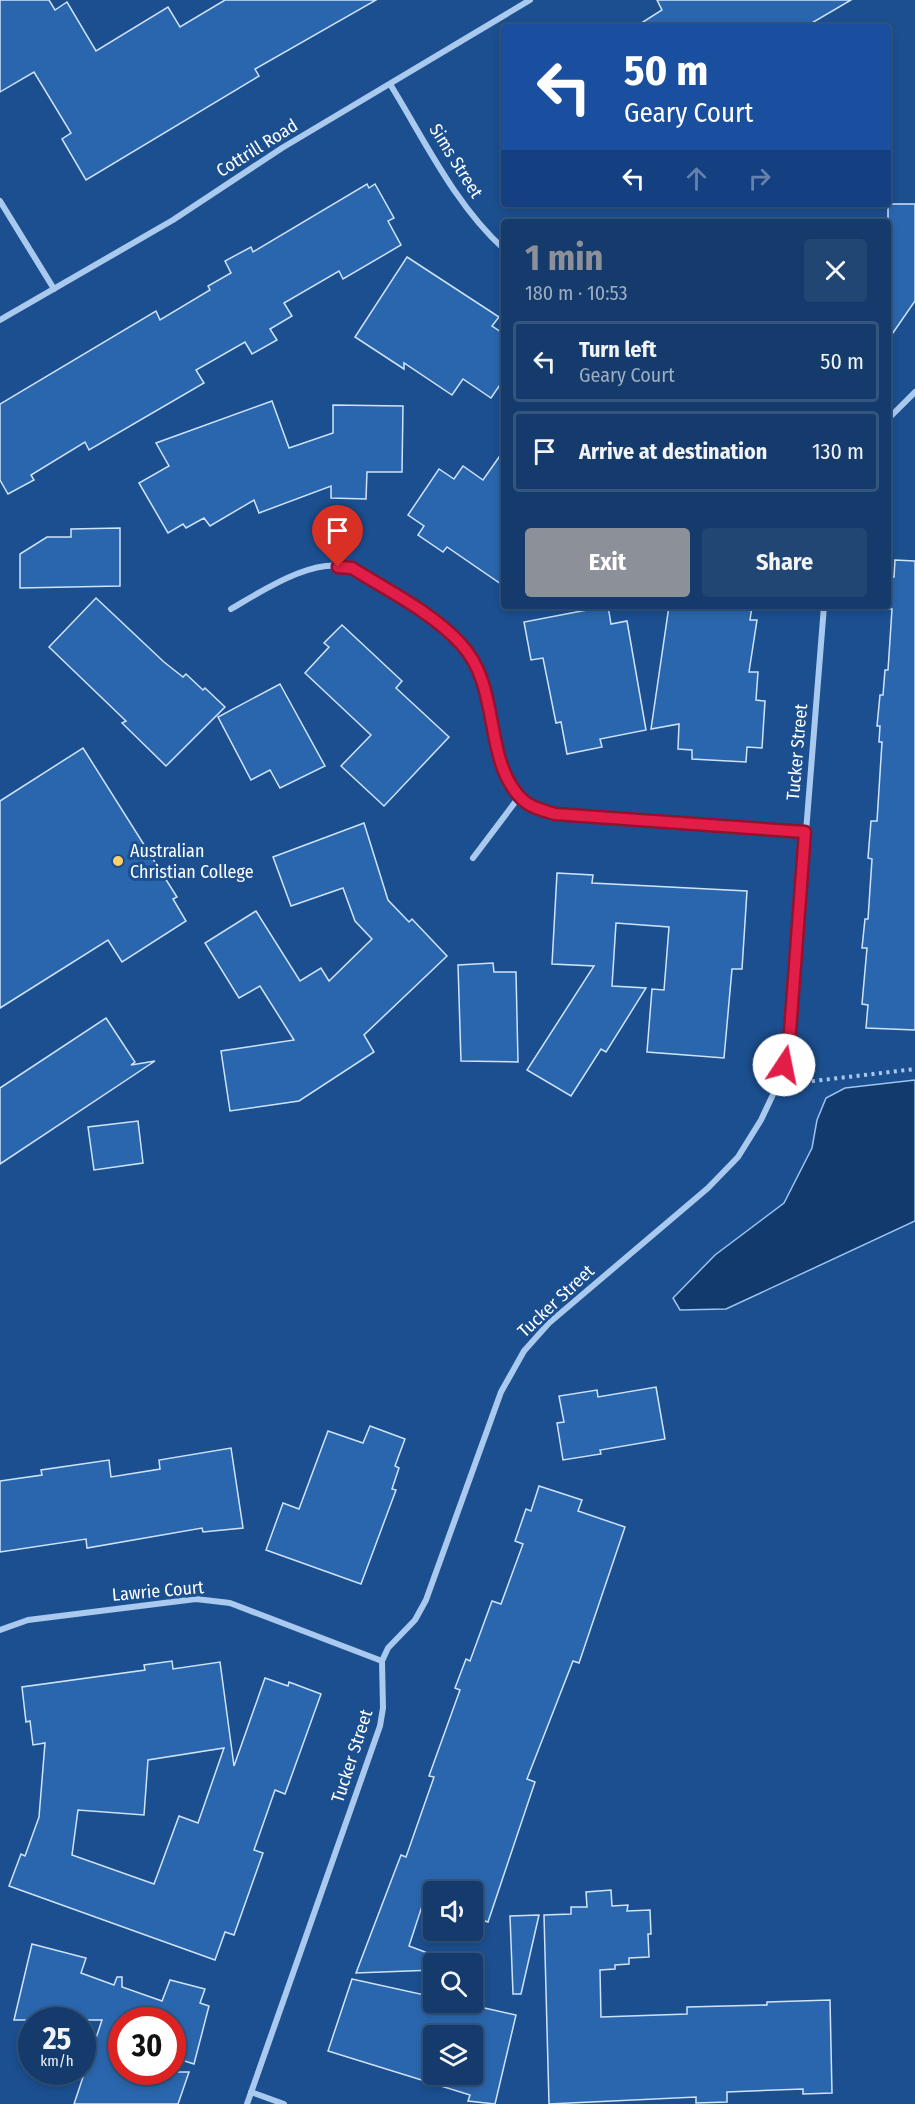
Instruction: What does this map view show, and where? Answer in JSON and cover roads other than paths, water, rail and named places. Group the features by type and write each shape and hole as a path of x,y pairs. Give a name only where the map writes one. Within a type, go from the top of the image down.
{"street":[{"name":"Cottrill Road","path":"0,320 173,220 282,148 530,0"},
{"name":"Sims Street","path":"390,84 462,201 485,232 501,246"},
{"path":"0,201 54,289"},
{"path":"891,416 915,392"},
{"path":"231,609 299,572 324,567 352,568 436,622 462,644 478,669 487,691 505,774 519,797 534,808 555,814 805,832"},
{"name":"Tucker Street","path":"247,2104 380,1726 383,1708 382,1661 388,1648 414,1620 426,1600 501,1392 524,1351 549,1323 708,1188 738,1157 761,1120 778,1084 789,1045 824,609"},
{"path":"473,858 519,797"},
{"name":"Lawrie Court","path":"0,1630 28,1620 196,1599 230,1603 382,1661"},
{"path":"251,2092 284,2104"}],"water":[{"path":"915,1080 915,1221 726,1309 680,1310 673,1298 715,1255 784,1203 812,1148 817,1120 826,1098 845,1088"}],"place":[{"name":"Australian Christian College","path":"118,861"}]}
